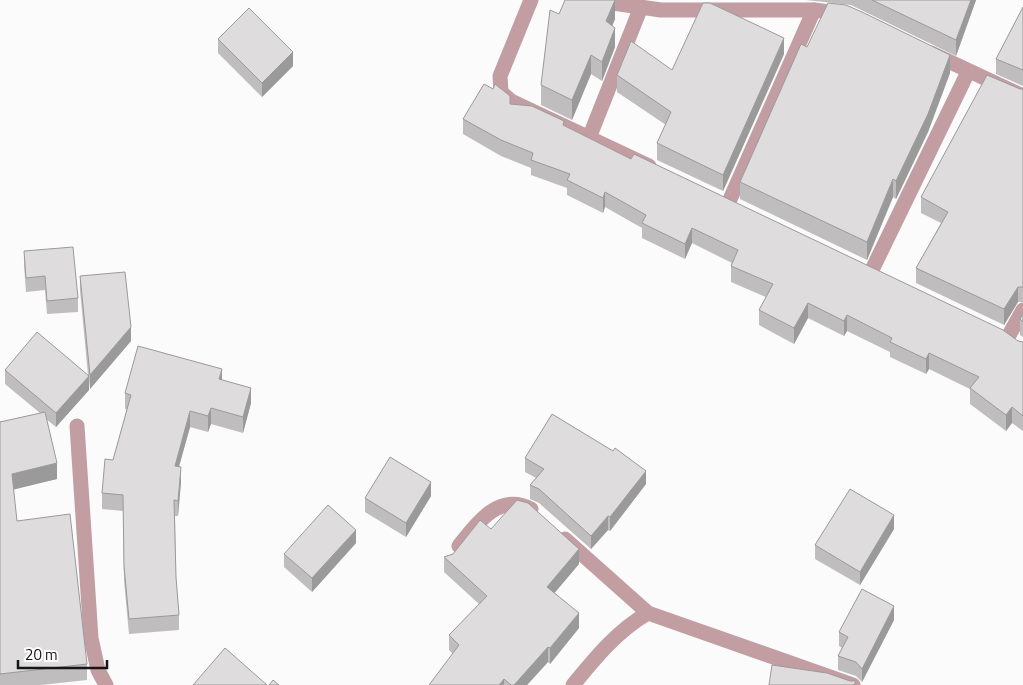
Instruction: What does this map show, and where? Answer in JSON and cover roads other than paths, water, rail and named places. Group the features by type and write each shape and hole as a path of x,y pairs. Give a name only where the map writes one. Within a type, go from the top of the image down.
{"street":[{"path":"531,0 500,76 501,92 511,101 658,171"},
{"path":"592,0 641,7 662,5 832,11 857,17"},
{"path":"589,138 641,7"},
{"path":"728,204 814,10"},
{"path":"917,46 968,72 1023,96"},
{"path":"871,272 968,72"},
{"path":"710,196 746,213"},
{"path":"853,264 888,280"},
{"path":"1008,337 1023,310"},
{"path":"991,329 1008,337 1023,349"},
{"path":"77,426 91,638 98,670 106,685"},
{"path":"452,556 480,520 494,509 510,504 525,506 540,516"},
{"path":"554,529 648,613 853,685"},
{"path":"573,685 603,648 630,624 648,613"}]}
